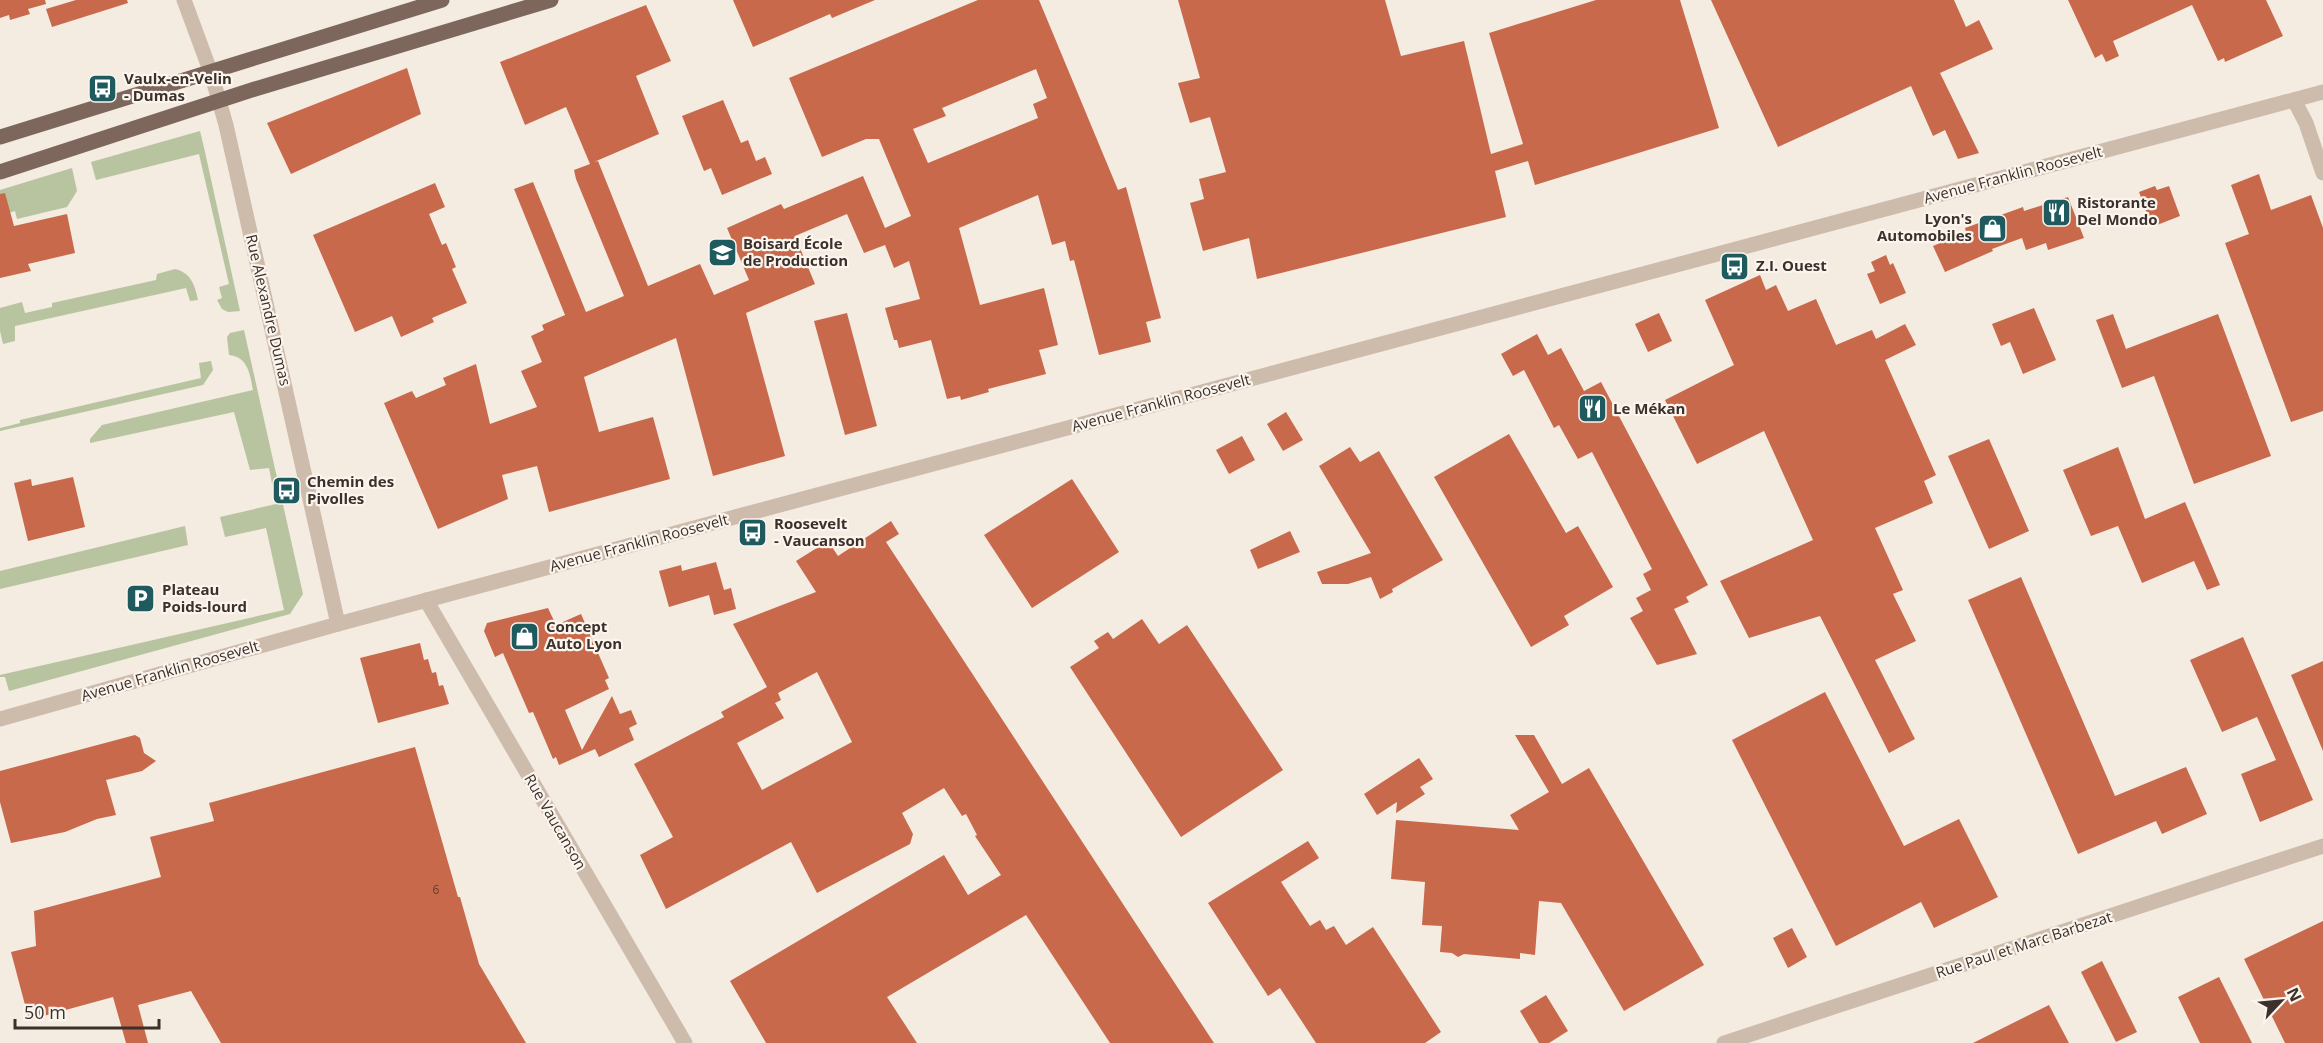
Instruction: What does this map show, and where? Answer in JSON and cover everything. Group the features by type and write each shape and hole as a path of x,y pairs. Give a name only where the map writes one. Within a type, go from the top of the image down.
{"main road":[{"path":"0,137 442,0"},
{"path":"0,172 219,101 552,0"}],"street":[{"name":"Rue Alexandre Dumas","path":"184,0 219,101 338,624"},
{"name":"Avenue Franklin Roosevelt","path":"0,719 426,600 2323,92"},
{"path":"2294,100 2306,123 2323,173"},
{"name":"Rue Vaucanson","path":"426,600 685,1043"},
{"name":"Rue Paul et Marc Barbezat","path":"1724,1043 2323,846"}],"green space":[{"path":"200,131 240,311 228,312 222,309 217,300 222,298 219,287 229,284 199,154 96,180 91,162"},
{"path":"72,168 77,191 67,207 17,219 15,211 0,216 0,190"},
{"path":"175,269 189,277 198,300 190,301 186,288 15,326 15,341 3,344 0,331 0,308 22,302 25,313 52,307 52,303 156,280 157,274"},
{"path":"244,330 303,594 290,614 9,691 5,677 0,677 0,675 284,610 266,528 225,537 220,517 276,504 269,468 250,470 234,412 90,443 90,439 102,425 253,390 247,367 240,359 229,355 227,337 230,333"},
{"path":"211,361 213,370 203,385 0,431 0,428 20,423 20,420 201,378 199,363"},
{"path":"185,526 188,545 0,589 0,571"}],"building":[{"path":"0,0 45,0 46,4 28,9 30,14 10,20 9,15 0,18"},
{"path":"76,0 127,0 128,3 52,27 46,9"},
{"path":"733,0 875,0 832,18 830,14 753,47"},
{"path":"978,0 1039,0 1118,190 1126,187 1161,318 1146,322 1151,342 1099,355 1074,260 1070,261 1065,241 1052,245 1038,195 959,228 980,305 1044,288 1058,345 1039,350 1046,374 988,389 989,392 961,400 960,396 947,399 931,340 899,348 897,340 894,340 885,308 920,299 909,261 894,268 885,245 864,253 847,214 795,236 815,284 746,313 785,456 713,476 676,338 584,377 599,432 653,417 670,479 549,512 537,466 502,475 508,499 438,529 384,403 412,391 416,398 446,385 443,378 476,364 490,424 537,407 521,371 542,362 531,336 544,330 542,325 565,315 514,189 533,182 586,312 624,296 576,179 574,170 590,164 566,107 525,125 500,62 646,5 671,61 636,76 659,134 594,162 598,161 648,286 700,264 714,295 749,280 727,228 781,204 784,209 863,176 885,228 911,216 879,139 866,139 822,157 789,78","holes":["1036,69 1047,98 1033,104 1038,118 928,163 913,129 946,116 942,108"]},
{"path":"1178,0 1385,0 1401,56 1464,41 1491,154 1523,144 1489,33 1596,0 1680,0 1719,128 1535,185 1528,161 1495,171 1506,217 1257,279 1249,238 1203,251 1190,203 1204,199 1199,179 1226,172 1210,117 1190,123 1178,83 1200,78"},
{"path":"1711,0 1954,0 1966,27 1979,20 1993,49 1940,73 1979,153 1958,159 1945,130 1933,136 1911,86 1778,147"},
{"path":"2068,0 2266,0 2283,36 2225,62 2224,58 2218,61 2192,5 2113,41 2119,56 2106,62 2102,54 2095,58"},
{"path":"407,68 421,114 291,174 267,123"},
{"path":"723,100 741,143 748,140 756,161 765,157 772,174 722,195 711,168 704,171 682,116"},
{"path":"2259,174 2271,210 2311,195 2323,228 2323,411 2291,422 2225,243 2249,234 2231,185"},
{"path":"435,183 445,207 429,214 442,245 446,243 456,267 452,269 467,303 432,318 434,322 401,337 392,316 355,332 313,235"},
{"path":"2155,186 2157,190 2169,186 2180,216 2152,227 2139,192"},
{"path":"5,193 14,226 67,214 75,253 28,264 31,271 0,278 0,194"},
{"path":"2068,197 2084,238 2048,250 2046,243 2026,250 2022,238 1992,249 1993,251 1945,272 1933,246 1966,232 1965,228 2023,207 2024,211"},
{"path":"1886,255 1890,265 1893,263 1906,293 1880,304 1867,274 1875,271 1871,262"},
{"path":"1760,275 1766,290 1776,285 1788,311 1816,299 1836,345 1872,330 1876,339 1905,324 1916,345 1885,360 1936,475 1924,481 1933,503 1875,528 1903,590 1893,594 1916,641 1875,660 1915,739 1889,753 1820,616 1749,638 1720,581 1813,540 1764,431 1697,464 1665,400 1734,365 1705,300"},
{"path":"2034,308 2056,360 2023,374 2010,342 2001,346 1992,324"},
{"path":"847,313 877,426 845,435 814,321"},
{"path":"1659,313 1672,341 1648,352 1635,324"},
{"path":"2113,314 2126,349 2218,314 2271,456 2194,484 2154,376 2122,388 2096,320"},
{"path":"1537,334 1548,355 1561,348 1584,391 1601,382 1708,585 1686,597 1689,602 1674,609 1697,654 1657,665 1630,618 1643,611 1636,598 1651,590 1643,574 1652,569 1592,452 1578,459 1559,425 1554,428 1524,370 1513,376 1501,354"},
{"path":"1286,412 1303,440 1283,451 1267,424"},
{"path":"1509,434 1566,533 1578,526 1613,587 1564,616 1569,625 1531,647 1434,477"},
{"path":"1242,436 1255,460 1229,474 1216,450"},
{"path":"1989,439 2029,531 1989,549 1948,456"},
{"path":"1350,447 1360,462 1379,451 1443,560 1392,589 1393,592 1380,599 1371,577 1348,584 1322,584 1317,572 1371,553 1319,466"},
{"path":"2118,447 2145,519 2185,502 2220,585 2207,590 2194,561 2142,583 2118,526 2091,536 2063,470"},
{"path":"73,477 85,527 28,541 14,483 31,479 32,486"},
{"path":"1072,479 1119,552 1032,608 984,535"},
{"path":"891,521 899,534 886,542 1214,1043 1110,1043 1026,915 887,997 917,1043 766,1043 730,981 944,855 968,895 1001,875 975,836 977,835 966,814 962,816 944,788 902,813 913,834 910,844 817,893 791,842 666,909 640,855 673,837 634,764 724,717 721,712 767,687 733,624 816,592 796,561 828,541 838,556","holes":["817,672 852,742 762,790 737,743 784,718 775,703 781,700 778,693"]},
{"path":"1290,531 1300,552 1258,569 1250,550"},
{"path":"716,562 724,590 731,588 736,609 714,615 709,595 669,607 659,571 681,565 682,571"},
{"path":"2021,577 2115,796 2186,767 2207,814 2162,834 2156,821 2078,854 1968,600"},
{"path":"548,608 556,625 581,614 609,678 605,680 609,689 565,710 582,750 612,696 620,714 631,710 637,724 629,728 634,740 599,757 595,749 559,765 556,757 553,759 533,712 529,713 503,653 495,657 484,631 487,623"},
{"path":"1142,619 1159,644 1187,625 1283,770 1181,837 1070,667 1099,648 1094,641 1108,632 1113,639"},
{"path":"2243,637 2313,800 2260,822 2241,774 2276,760 2257,717 2222,732 2190,660"},
{"path":"420,643 424,660 428,659 432,673 436,672 439,686 443,685 449,704 378,723 360,658"},
{"path":"2323,661 2323,751 2291,675"},
{"path":"1825,692 1904,846 1959,819 1998,897 1934,928 1921,902 1836,946 1732,740"},
{"path":"135,735 140,738 144,753 156,761 142,771 106,780 116,815 97,819 65,832 11,843 0,802 0,771"},
{"path":"1515,735 1534,735 1562,784 1589,768 1704,965 1624,1011 1561,903 1539,901 1535,955 1520,953 1520,959 1464,954 1458,957 1452,953 1440,952 1442,926 1422,925 1425,882 1391,879 1396,820 1519,830 1510,815 1549,792"},
{"path":"415,747 479,964 526,1043 221,1043 191,991 138,1005 148,1043 126,1043 113,997 29,1020 11,952 36,946 34,911 161,877 150,837 214,821 209,803"},
{"path":"1419,758 1433,779 1420,787 1425,794 1396,813 1397,802 1377,815 1364,794"},
{"path":"1308,841 1319,858 1281,882 1310,926 1320,920 1326,930 1334,926 1346,945 1373,927 1441,1032 1425,1043 1316,1043 1280,988 1268,996 1208,903"},
{"path":"2323,921 2323,1043 2285,1043 2244,959"},
{"path":"1792,928 1807,957 1788,968 1773,938"},
{"path":"2102,961 2137,1032 2116,1042 2081,972"},
{"path":"2219,977 2252,1043 2200,1043 2178,997"},
{"path":"1546,995 1568,1031 1549,1043 1539,1043 1520,1011"},
{"path":"2049,1005 2069,1043 1973,1043"}],"place":[{"name":"Vaulx-en-Velin - Dumas","path":"103,88"},
{"name":"Ristorante Del Mondo","path":"2056,212"},
{"name":"Lyon's Automobiles","path":"1993,228"},
{"name":"Boisard École de Production","path":"722,253"},
{"name":"Z.I. Ouest","path":"1735,266"},
{"name":"Le Mékan","path":"1592,409"},
{"name":"Chemin des Pivolles","path":"286,491"},
{"name":"Roosevelt - Vaucanson","path":"753,533"},
{"name":"Plateau Poids-lourd","path":"141,599"},
{"name":"Concept Auto Lyon","path":"525,636"}]}
